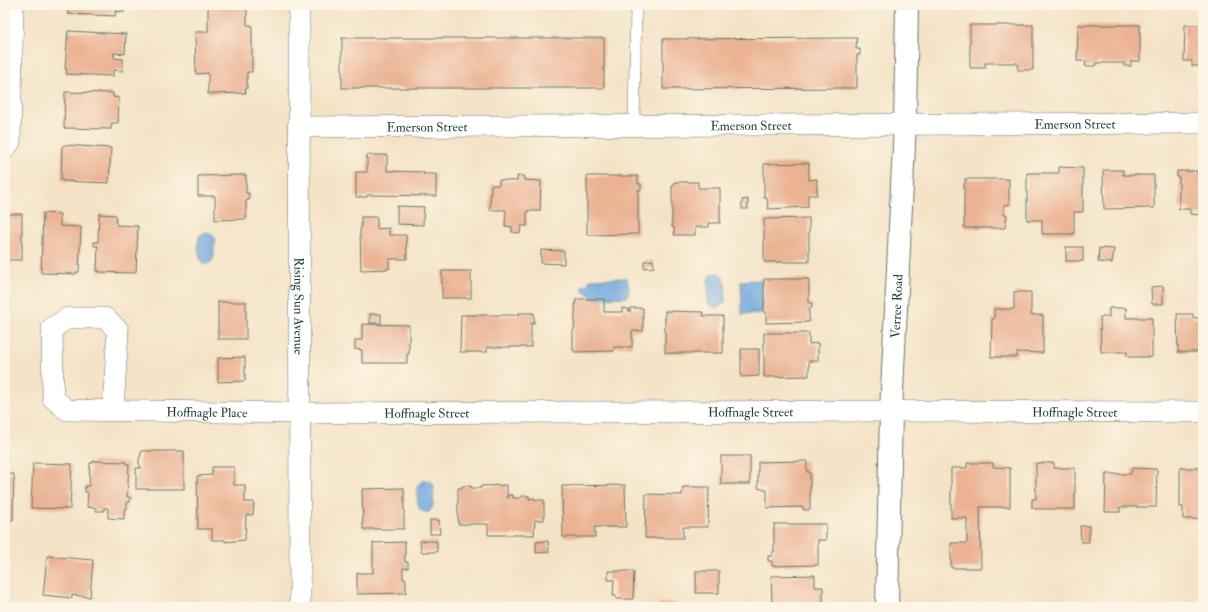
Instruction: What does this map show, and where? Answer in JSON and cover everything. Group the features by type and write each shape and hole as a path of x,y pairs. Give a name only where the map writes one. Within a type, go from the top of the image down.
{"main road":[{"name":"Verree Road","path":"888,607 891,411 905,124 907,5"}],"street":[{"path":"5,148 10,142 8,100 13,5"},
{"name":"Rising Sun Avenue","path":"299,5 298,127 300,607"},
{"name":"Emerson Street","path":"298,127 1203,123"},
{"name":"Hoffnagle Place","path":"113,410 118,330 105,318 68,318 52,328 53,398 67,410 300,413"},
{"name":"Hoffnagle Street","path":"300,413 891,411 1203,412"}],"lane":[{"path":"634,126 636,5"}],"water":[{"path":"207,232 215,239 214,255 211,262 203,264 199,255 198,240 200,235"},
{"path":"717,273 723,278 726,290 725,303 717,308 708,303 708,279 712,274"},
{"path":"627,278 629,288 627,297 591,298 588,293 583,292 582,289 583,286 588,285 590,279"},
{"path":"761,280 762,313 742,314 741,281"},
{"path":"422,481 430,481 434,486 433,506 429,512 424,512 421,510 418,504 417,486"}],"building":[{"path":"67,5 125,5 124,12 116,11 115,16 68,14"},
{"path":"245,6 245,9 247,9 247,25 252,25 252,72 247,72 246,93 208,94 208,73 196,74 195,32 208,32 208,7"},
{"path":"970,25 1033,25 1033,70 1018,70 1017,63 985,63 985,68 970,68"},
{"path":"1078,25 1140,25 1140,61 1131,61 1131,66 1124,66 1124,63 1096,63 1096,66 1085,66 1086,61 1077,61"},
{"path":"1185,25 1203,25 1203,63 1199,62 1200,66 1192,66 1192,61 1184,61"},
{"path":"68,31 126,34 125,54 114,53 114,58 123,59 123,71 113,70 113,76 66,74 67,69 65,69"},
{"path":"342,38 604,38 604,88 342,88"},
{"path":"857,38 856,49 860,49 860,55 857,55 857,88 663,89 663,39"},
{"path":"65,92 113,93 113,97 119,98 118,123 112,123 111,129 64,128"},
{"path":"64,145 111,148 109,183 62,181 62,147"},
{"path":"367,155 387,155 387,171 424,172 423,174 436,174 436,196 367,195 367,197 356,197 356,172 367,172"},
{"path":"809,163 809,180 817,179 817,195 808,195 808,207 768,209 767,197 764,197 764,164"},
{"path":"1059,167 1083,168 1083,212 1074,212 1074,234 1042,234 1042,220 1027,220 1027,173 1059,173"},
{"path":"1103,170 1123,170 1123,175 1154,175 1154,208 1104,209"},
{"path":"1177,171 1197,171 1197,174 1203,174 1202,215 1190,214 1190,209 1179,209 1179,177 1177,177"},
{"path":"246,175 246,193 249,193 249,200 246,201 246,219 215,220 215,196 198,196 198,176"},
{"path":"517,176 524,176 524,180 541,181 540,211 527,211 527,226 521,226 520,233 512,232 512,227 505,226 506,210 490,210 491,185 499,185 499,180 517,181"},
{"path":"587,176 638,176 638,184 641,184 641,190 638,190 638,234 587,235"},
{"path":"965,179 1009,179 1009,205 1004,205 1004,215 1007,215 1005,228 964,228"},
{"path":"674,182 698,182 698,188 720,188 720,223 709,223 709,227 695,227 695,235 674,235 674,227 672,227 672,186 674,186"},
{"path":"748,199 748,209 742,209 742,200"},
{"path":"397,206 424,207 423,225 397,224"},
{"path":"43,213 60,214 60,226 81,227 79,272 76,272 76,274 41,273"},
{"path":"5,214 22,214 22,260 5,260"},
{"path":"99,214 116,215 116,225 138,226 136,272 97,271 98,246 94,246 94,242 98,242"},
{"path":"361,217 377,217 377,229 389,228 389,235 406,235 407,259 389,259 389,269 361,270"},
{"path":"809,218 809,262 764,262 764,219"},
{"path":"1066,247 1083,247 1083,261 1066,261"},
{"path":"1099,248 1114,249 1112,263 1098,262"},
{"path":"541,250 564,251 564,264 541,263"},
{"path":"653,260 654,267 644,268 644,261"},
{"path":"442,271 471,271 471,298 442,298"},
{"path":"764,279 809,279 809,303 812,303 812,308 809,308 809,322 766,323 766,312 764,312"},
{"path":"1163,286 1163,304 1152,304 1151,287"},
{"path":"1014,292 1031,292 1031,315 1043,315 1043,353 1017,352 1017,357 991,357 992,319 994,319 994,309 1014,309"},
{"path":"576,299 604,299 604,312 622,312 622,308 628,309 630,312 630,308 643,308 643,331 632,331 632,347 614,347 614,351 574,352 573,330"},
{"path":"218,302 246,302 246,339 218,339"},
{"path":"1109,308 1126,308 1126,318 1152,318 1152,357 1127,357 1127,352 1101,352 1100,317 1109,317"},
{"path":"665,311 703,312 703,316 723,316 723,353 665,353"},
{"path":"518,313 534,313 534,324 531,323 531,347 487,347 487,352 460,352 461,315 518,315"},
{"path":"370,314 381,314 381,323 370,323"},
{"path":"1177,314 1193,314 1193,318 1203,318 1203,352 1178,352"},
{"path":"362,324 409,325 409,354 407,354 407,363 362,363 362,350 355,349 355,340 362,340"},
{"path":"764,333 809,333 809,344 818,343 818,361 809,361 809,376 764,377"},
{"path":"741,349 759,349 759,376 741,377"},
{"path":"245,357 245,381 218,382 218,358"},
{"path":"142,451 184,451 184,489 136,489 136,468 141,468 139,460"},
{"path":"721,456 750,456 750,484 721,484"},
{"path":"93,461 126,462 126,464 129,464 127,497 130,497 130,502 127,502 127,509 124,509 124,519 108,518 108,508 104,508 104,511 96,511 96,508 87,507 88,492 85,492 85,486 89,486 90,463 93,463"},
{"path":"807,461 807,472 810,472 810,510 804,510 803,507 767,508 767,490 758,488 758,462"},
{"path":"33,463 72,464 70,509 31,508"},
{"path":"967,463 993,463 993,467 1010,468 1010,507 980,507 981,568 951,568 951,543 967,543 967,518 951,518 951,468 967,468"},
{"path":"1036,463 1054,463 1054,468 1075,468 1075,509 1032,508 1032,499 1036,499"},
{"path":"212,467 234,467 234,485 245,485 245,502 254,502 253,515 246,515 245,540 225,542 225,540 212,540 212,529 198,529 197,476 212,475"},
{"path":"1132,468 1157,469 1156,507 1120,507 1120,512 1105,512 1106,474 1131,474"},
{"path":"1180,468 1203,468 1203,519 1183,519 1183,507 1180,507"},
{"path":"5,474 14,474 13,520 5,520"},
{"path":"507,485 507,498 508,495 513,495 513,498 529,496 529,499 535,498 535,500 544,500 544,520 535,520 534,535 488,535 488,524 458,524 458,488 462,488 462,486 481,488 481,486"},
{"path":"625,485 626,527 595,527 595,537 563,537 562,486"},
{"path":"683,487 709,487 708,527 683,527 683,538 645,538 646,494 682,495"},
{"path":"404,488 404,529 363,529 362,489"},
{"path":"430,520 439,520 440,534 430,534"},
{"path":"774,524 826,524 826,540 818,540 818,565 772,566 772,561 768,561 768,556 772,556 772,552 774,552"},
{"path":"1080,526 1089,526 1089,542 1081,542"},
{"path":"420,541 437,541 437,552 421,552"},
{"path":"548,541 549,552 536,553 536,542"},
{"path":"405,542 405,562 408,562 408,568 403,568 403,579 406,579 406,593 357,594 357,573 373,573 373,543"},
{"path":"47,556 93,560 90,597 72,595 72,598 43,595"},
{"path":"608,571 634,571 633,599 616,599 616,596 613,596 614,580 608,580"},
{"path":"696,571 719,571 719,593 696,593"},
{"path":"815,575 815,587 823,587 823,607 772,607 771,576"},
{"path":"659,603 676,603 676,605 688,605 688,607 659,607"}]}
